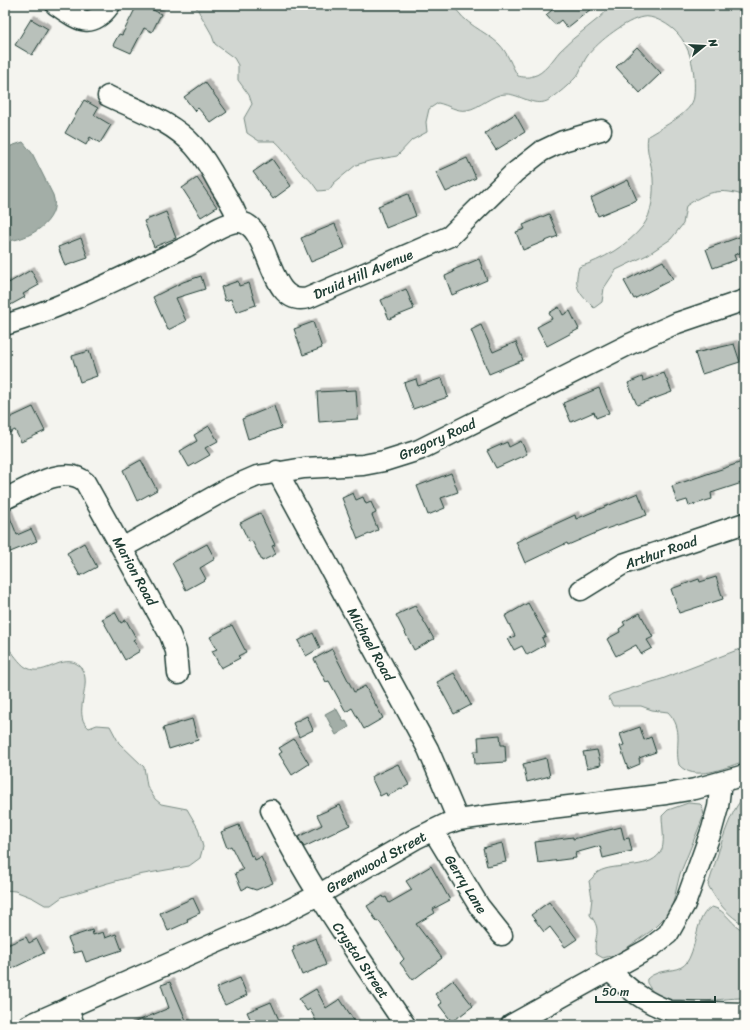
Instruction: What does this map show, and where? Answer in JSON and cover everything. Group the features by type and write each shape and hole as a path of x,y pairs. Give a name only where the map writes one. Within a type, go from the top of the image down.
{"street":[{"path":"56,5 81,20 92,20 102,15 110,5"},
{"path":"5,325 77,298 228,225 239,222 234,208 212,171 195,147 186,138 157,119 108,96"},
{"name":"Druid Hill Avenue","path":"239,222 246,224 258,238 284,292 293,298 308,298 450,236 514,173 542,150 563,141 601,130"},
{"name":"Gregory Road","path":"122,548 227,489 257,476 277,471 304,468 363,465 404,456 494,413 579,368 630,344 677,323 745,300"},
{"name":"Michael Road","path":"277,471 428,749 458,820"},
{"name":"Marion Road","path":"5,499 56,476 75,475 88,486 172,640 176,651 178,674"},
{"name":"Arthur Road","path":"581,590 626,563 745,523"},
{"name":"Greenwood Street","path":"29,1025 70,1016 318,895 433,830 458,820 660,795 721,782 745,775"},
{"path":"511,1025 661,941 675,924 685,904 712,829 718,807 721,782"},
{"path":"271,810 293,854 318,895"},
{"name":"Gerry Lane","path":"433,830 479,906 502,936"},
{"name":"Crystal Street","path":"318,895 405,1025"},
{"path":"609,970 628,989 646,1001 664,1009 745,1013"}],"shaded area":[{"path":"195,5 454,5 458,12 468,22 499,44 507,55 518,76 531,77 537,75 545,69 566,45 613,5 745,5 745,196 736,193 714,192 700,197 686,206 683,224 671,239 647,255 616,270 604,288 602,302 594,308 581,294 577,285 577,274 579,267 614,251 637,233 643,226 652,203 653,190 653,178 647,147 648,136 683,114 692,102 694,96 694,78 691,60 684,43 673,29 663,22 650,17 643,17 629,22 593,49 584,61 579,73 564,89 547,101 537,102 506,94 496,96 477,107 467,110 456,109 438,103 429,109 426,122 427,132 412,140 397,156 356,165 334,183 329,190 318,191 275,141 259,141 247,133 244,118 252,104 249,95 238,80 238,65 234,58 215,44 211,33"},
{"path":"23,142 32,153 53,195 54,204 48,221 41,228 23,237 5,241 5,148"},
{"path":"5,646 24,666 33,670 44,669 66,662 73,662 80,666 85,678 82,718 85,723 89,728 97,725 110,726 119,743 144,767 147,786 155,799 161,804 187,809 198,828 203,847 200,858 189,866 138,875 62,897 51,905 45,905 33,898 15,891 5,890"},
{"path":"745,647 745,761 709,772 693,773 685,770 679,765 678,731 668,712 652,710 641,706 613,706 608,697 612,694 662,679"},
{"path":"336,708 344,722 346,721 349,727 336,735 325,714"},
{"path":"745,796 745,925 733,917 724,908 708,885 728,825 733,813"},
{"path":"688,803 700,804 704,815 680,874 671,911 651,931 618,954 603,958 596,954 595,943 597,930 590,915 592,898 589,881 598,872 605,869 639,864 654,859 662,850 663,845 662,816 668,810"},
{"path":"712,907 722,911 736,926 745,931 745,998 693,1002 667,1000 657,995 650,988 647,983 647,979 659,972 677,969 687,962 691,955 702,917 706,911"}],"building":[{"path":"137,5 143,5 161,14 152,32 144,28 131,53 113,45 119,34 122,35"},
{"path":"558,5 596,5 567,28 561,20 555,25 546,15"},
{"path":"31,19 48,29 32,55 15,45"},
{"path":"637,47 661,73 640,93 616,67"},
{"path":"205,82 227,112 211,123 198,108 195,111 184,97"},
{"path":"84,100 98,108 94,115 111,125 100,143 90,137 86,145 65,133"},
{"path":"515,114 525,132 496,150 485,133"},
{"path":"467,158 476,178 446,192 436,172"},
{"path":"272,159 291,186 273,199 253,172"},
{"path":"197,178 217,207 201,217 182,188"},
{"path":"628,180 637,200 598,216 591,198"},
{"path":"408,194 416,216 386,228 378,206"},
{"path":"166,212 176,238 154,247 144,221"},
{"path":"549,214 558,236 523,250 516,232 525,229 523,225"},
{"path":"335,224 345,248 311,262 301,238"},
{"path":"745,235 745,251 734,255 736,260 713,268 706,249"},
{"path":"81,238 88,258 65,266 58,247"},
{"path":"479,259 487,280 452,295 445,276 454,272 453,270"},
{"path":"663,261 673,279 634,299 624,281"},
{"path":"31,270 39,285 23,294 25,297 5,308 5,285"},
{"path":"201,276 205,289 176,298 186,321 168,330 153,297 183,282"},
{"path":"238,281 239,286 249,283 256,305 236,312 231,299 225,301 221,287"},
{"path":"406,289 414,309 389,319 381,300"},
{"path":"559,307 563,315 570,311 579,329 547,346 537,327 552,319 549,313"},
{"path":"313,322 322,348 303,355 294,329"},
{"path":"481,325 493,352 516,342 523,360 489,374 471,330"},
{"path":"734,344 740,362 702,374 695,353"},
{"path":"89,351 97,376 80,382 72,356"},
{"path":"664,373 672,392 637,405 628,383 642,377 643,381"},
{"path":"442,378 448,397 413,409 404,383 416,379 418,386"},
{"path":"599,388 609,413 596,418 594,412 571,422 563,403"},
{"path":"356,390 358,419 319,422 317,392"},
{"path":"274,406 281,428 248,439 242,419"},
{"path":"33,407 45,431 21,442 15,430 5,435 5,420"},
{"path":"209,426 218,441 205,448 210,455 189,467 180,451 197,441 194,435"},
{"path":"521,441 527,454 496,468 487,451 507,442 509,447"},
{"path":"141,460 157,490 137,501 123,470"},
{"path":"745,461 745,482 711,493 712,499 689,506 687,500 677,503 672,486"},
{"path":"451,473 458,492 441,498 445,508 428,515 417,486"},
{"path":"353,493 356,500 363,497 366,504 371,502 376,513 372,515 378,530 358,539 342,498"},
{"path":"638,493 647,515 603,530 568,545 567,543 525,563 516,542 575,515 576,519"},
{"path":"5,510 7,510 17,535 31,529 37,541 8,553 5,545"},
{"path":"260,513 275,545 272,546 276,554 262,561 252,541 249,542 240,523"},
{"path":"84,543 97,567 80,576 67,553"},
{"path":"207,544 215,559 200,568 206,579 186,590 172,563"},
{"path":"716,577 723,599 679,613 671,589 699,579 700,582"},
{"path":"528,603 546,636 542,638 545,645 527,655 522,646 514,650 508,639 515,636 505,616"},
{"path":"415,606 434,639 414,650 396,615"},
{"path":"115,612 121,623 126,620 136,638 133,640 140,651 125,660 102,619"},
{"path":"640,613 653,637 647,640 652,648 641,654 636,645 616,656 607,639 620,632 619,629 625,625 623,622"},
{"path":"232,625 246,652 238,656 240,658 221,668 212,651 217,649 210,637"},
{"path":"313,633 320,648 306,656 298,641"},
{"path":"332,649 354,692 365,686 383,718 364,729 352,708 346,712 329,681 326,682 314,659"},
{"path":"454,673 471,705 454,714 437,682"},
{"path":"307,716 313,730 299,737 293,723"},
{"path":"192,719 198,740 169,749 163,728"},
{"path":"640,727 644,740 651,737 656,752 639,758 640,764 628,769 620,746 624,745 620,734"},
{"path":"500,735 501,745 505,745 506,762 475,764 474,751 479,751 478,737"},
{"path":"294,739 309,764 292,775 279,754 282,752 279,748"},
{"path":"597,750 601,765 587,768 583,752"},
{"path":"546,758 550,776 527,782 523,764"},
{"path":"398,764 409,785 387,796 386,793 380,796 371,777"},
{"path":"340,805 350,825 304,847 298,837 322,825 317,815"},
{"path":"239,825 251,856 253,855 255,860 261,857 273,883 256,890 247,887 242,890 235,873 243,870 231,846 227,848 221,832"},
{"path":"621,827 624,839 629,838 632,851 603,858 600,846 575,853 576,858 538,863 535,842 573,837 573,839"},
{"path":"502,843 506,862 487,866 483,848"},
{"path":"431,866 450,900 433,909 435,913 416,924 442,958 413,980 400,963 404,959 379,921 377,922 367,906 383,896 384,898 386,897 389,903 412,890 406,881"},
{"path":"193,898 200,913 187,919 188,922 168,931 160,913"},
{"path":"549,902 577,939 565,947 550,927 544,932 531,915"},
{"path":"92,930 93,935 103,932 105,938 116,934 122,950 86,962 82,951 74,953 68,938"},
{"path":"26,937 29,943 37,939 44,953 5,972 5,946"},
{"path":"316,938 326,965 302,975 292,951 294,950 293,947"},
{"path":"240,978 247,995 225,1005 216,988"},
{"path":"453,980 473,1006 452,1022 439,1005 442,1003 435,994"},
{"path":"170,982 188,1025 128,1025 169,1008 161,985"},
{"path":"316,989 326,1008 340,999 357,1025 318,1025 310,1009 307,1011 299,999"},
{"path":"271,1002 279,1020 266,1025 253,1025 247,1012"}]}
